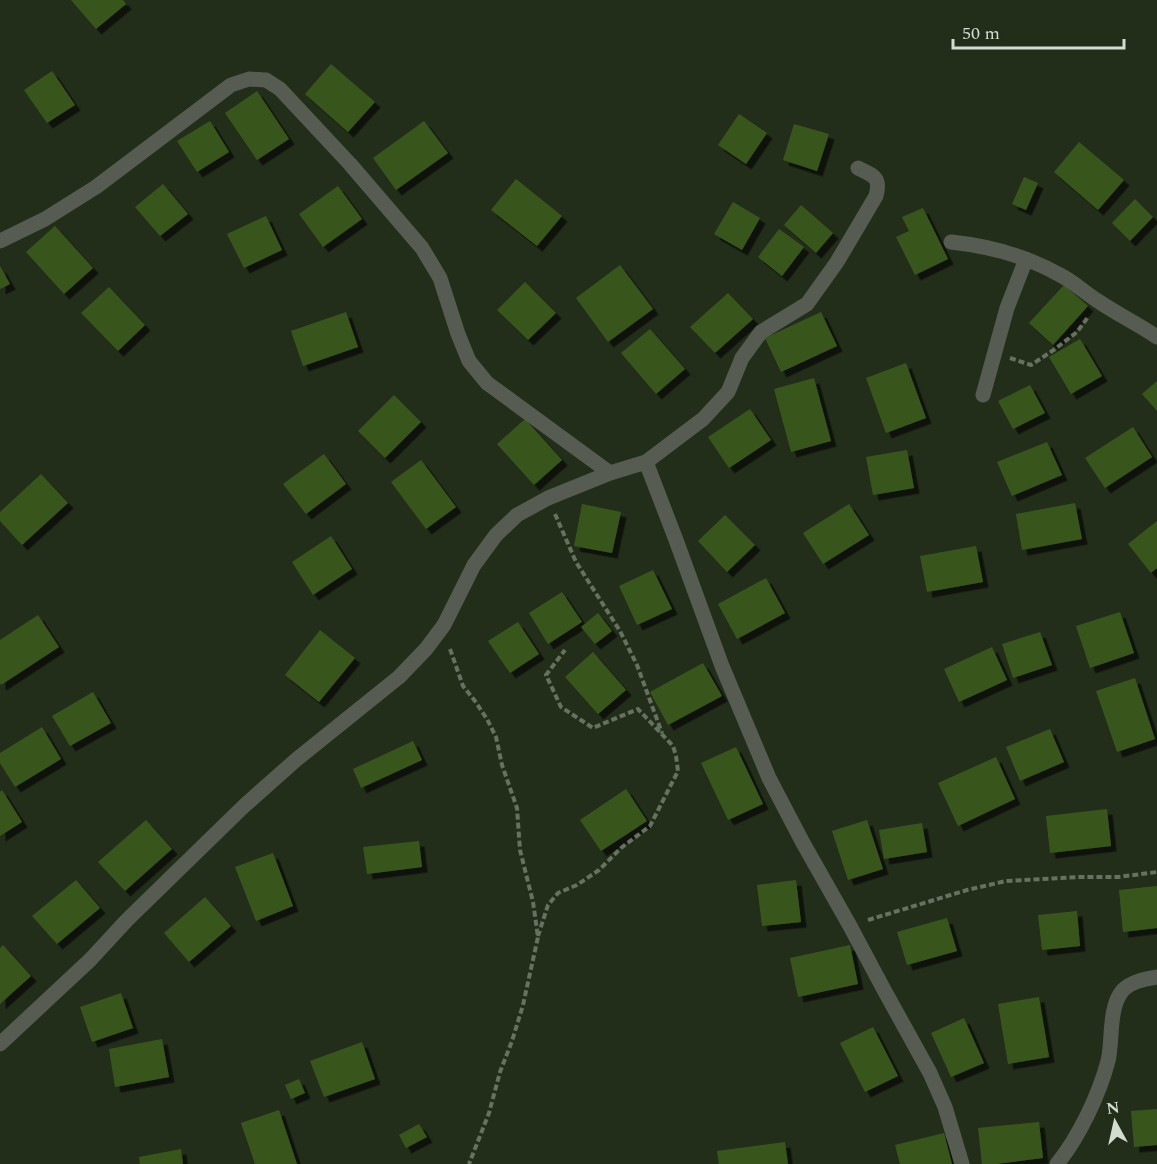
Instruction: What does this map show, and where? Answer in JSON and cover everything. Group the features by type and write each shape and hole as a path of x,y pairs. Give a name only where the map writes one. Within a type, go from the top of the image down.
{"street":[{"path":"0,242 45,219 96,188 231,85 249,79 266,80 280,90 350,164 422,248 440,278 469,361 487,383 610,473"},
{"path":"0,1044 90,960 244,806 297,759 399,677 426,649 444,625 474,565 496,535 517,515 548,498 610,473 646,462 703,419 728,392 742,358 761,332 807,304 837,262 876,196 877,180 873,175 858,168"},
{"path":"951,242 1004,251 1062,275 1100,302 1157,337"},
{"path":"983,395 1007,308 1026,259"},
{"path":"646,462 727,677 769,778 930,1073 945,1107 962,1164"},
{"path":"1057,1164 1066,1153 1099,1091 1109,1059 1115,1006 1123,990 1140,980 1157,977"}],"path":[{"path":"995,353 1031,365 1077,332 1100,302"},
{"path":"548,498 576,562 620,631 637,665 663,736"},
{"path":"444,625 463,687 487,719 496,737 502,765 517,808 520,850 533,902 538,937"},
{"path":"469,1164 489,1113 500,1072 523,1005 538,937 548,905 558,893 577,885 599,870 621,848 650,826 678,771 673,746 638,710 593,728 561,707 546,675 565,650"},
{"path":"850,926 967,890 1006,881 1118,877 1157,872"}],"building":[{"path":"71,0 123,0 126,4 96,29"},
{"path":"331,64 375,102 348,132 305,94"},
{"path":"52,71 75,105 47,123 24,90"},
{"path":"257,91 289,139 257,160 225,113"},
{"path":"739,114 767,133 746,164 718,145"},
{"path":"210,121 229,152 197,172 177,141"},
{"path":"424,121 448,153 396,190 373,158"},
{"path":"794,124 829,134 817,171 783,160"},
{"path":"1079,142 1124,180 1098,210 1054,172"},
{"path":"1024,177 1038,183 1026,210 1012,204"},
{"path":"516,179 562,216 537,246 491,210"},
{"path":"163,184 188,214 160,236 135,207"},
{"path":"338,186 362,219 323,247 299,214"},
{"path":"1135,199 1153,217 1130,241 1112,223"},
{"path":"733,202 760,218 742,250 714,234"},
{"path":"801,205 833,233 816,253 784,225"},
{"path":"923,208 948,259 915,275 896,237 909,231 902,217"},
{"path":"266,216 282,250 244,268 227,234"},
{"path":"55,226 93,268 64,294 26,252"},
{"path":"779,229 804,247 782,276 758,257"},
{"path":"620,265 653,309 608,342 576,298"},
{"path":"0,266 10,284 0,289"},
{"path":"525,282 556,313 528,340 497,310"},
{"path":"1064,285 1088,306 1053,345 1029,323"},
{"path":"109,287 145,325 118,351 81,313"},
{"path":"728,293 753,319 715,353 690,327"},
{"path":"346,312 358,347 303,366 291,331"},
{"path":"821,312 837,346 781,372 765,338"},
{"path":"650,329 685,369 656,394 621,353"},
{"path":"1080,339 1102,376 1071,394 1049,357"},
{"path":"906,363 926,418 886,433 866,378"},
{"path":"814,378 831,441 791,452 774,389"},
{"path":"1157,381 1157,411 1142,394"},
{"path":"1030,385 1045,413 1013,429 998,401"},
{"path":"394,395 421,422 385,458 358,431"},
{"path":"750,409 771,440 729,468 708,437"},
{"path":"525,419 562,460 534,485 497,444"},
{"path":"1133,427 1152,457 1105,488 1085,458"},
{"path":"1047,442 1062,475 1012,496 997,462"},
{"path":"907,450 914,488 873,495 866,457"},
{"path":"324,454 346,484 306,514 283,484"},
{"path":"421,460 456,507 426,529 391,482"},
{"path":"41,474 68,503 22,545 0,521 0,512"},
{"path":"1075,503 1082,539 1022,550 1016,514"},
{"path":"582,504 621,512 612,553 574,546"},
{"path":"849,504 869,535 823,564 803,533"},
{"path":"725,515 755,545 727,572 698,541"},
{"path":"1157,521 1157,568 1151,573 1128,544"},
{"path":"331,536 352,569 313,595 292,562"},
{"path":"976,546 983,582 927,592 920,556"},
{"path":"653,570 672,609 637,625 619,586"},
{"path":"766,578 785,613 737,639 718,604"},
{"path":"562,592 582,622 548,644 529,613"},
{"path":"1120,612 1134,653 1090,668 1076,626"},
{"path":"598,613 612,631 595,644 581,627"},
{"path":"38,615 59,647 1,685 0,640"},
{"path":"518,622 539,654 510,673 488,641"},
{"path":"320,630 355,658 319,702 285,675"},
{"path":"1040,632 1052,665 1013,678 1002,644"},
{"path":"992,647 1007,680 959,702 944,669"},
{"path":"593,652 626,690 598,714 565,677"},
{"path":"703,663 722,696 668,725 650,692"},
{"path":"1135,678 1155,739 1117,752 1096,691"},
{"path":"93,692 111,723 70,746 52,716"},
{"path":"42,727 61,759 15,787 0,763 0,753"},
{"path":"1050,729 1064,762 1020,781 1006,747"},
{"path":"413,741 422,760 361,788 353,769"},
{"path":"736,747 763,804 728,820 701,763"},
{"path":"996,757 1015,799 958,826 938,783"},
{"path":"626,789 647,821 601,851 580,820"},
{"path":"2,790 22,822 0,836 0,792"},
{"path":"1107,809 1111,846 1050,853 1046,816"},
{"path":"146,820 172,849 125,891 98,862"},
{"path":"867,820 883,869 848,880 832,831"},
{"path":"922,823 927,852 884,859 879,830"},
{"path":"419,841 422,867 367,874 363,847"},
{"path":"273,853 293,906 256,921 235,867"},
{"path":"76,880 100,908 57,944 32,916"},
{"path":"796,880 801,922 762,926 757,885"},
{"path":"1157,886 1157,928 1123,932 1119,890"},
{"path":"205,897 231,926 189,962 164,933"},
{"path":"1077,911 1080,946 1042,950 1038,915"},
{"path":"947,918 957,951 907,965 897,932"},
{"path":"3,945 31,976 0,1004 0,948"},
{"path":"850,945 858,984 798,997 790,958"},
{"path":"121,993 133,1028 92,1042 80,1007"},
{"path":"1039,997 1049,1057 1008,1064 998,1004"},
{"path":"964,1018 984,1063 951,1077 931,1033"},
{"path":"873,1027 898,1076 865,1092 840,1043"},
{"path":"162,1039 169,1077 115,1087 109,1049"},
{"path":"362,1042 375,1079 324,1097 310,1061"},
{"path":"299,1079 305,1093 291,1099 285,1085"},
{"path":"1157,1109 1157,1145 1134,1147 1131,1111"},
{"path":"279,1110 297,1164 255,1164 241,1123"},
{"path":"1039,1122 1043,1158 982,1164 978,1128"},
{"path":"419,1124 427,1137 406,1148 399,1135"},
{"path":"944,1133 952,1164 900,1164 895,1145"},
{"path":"785,1142 788,1164 719,1164 717,1151"},
{"path":"181,1149 183,1164 140,1164 139,1157"}]}
